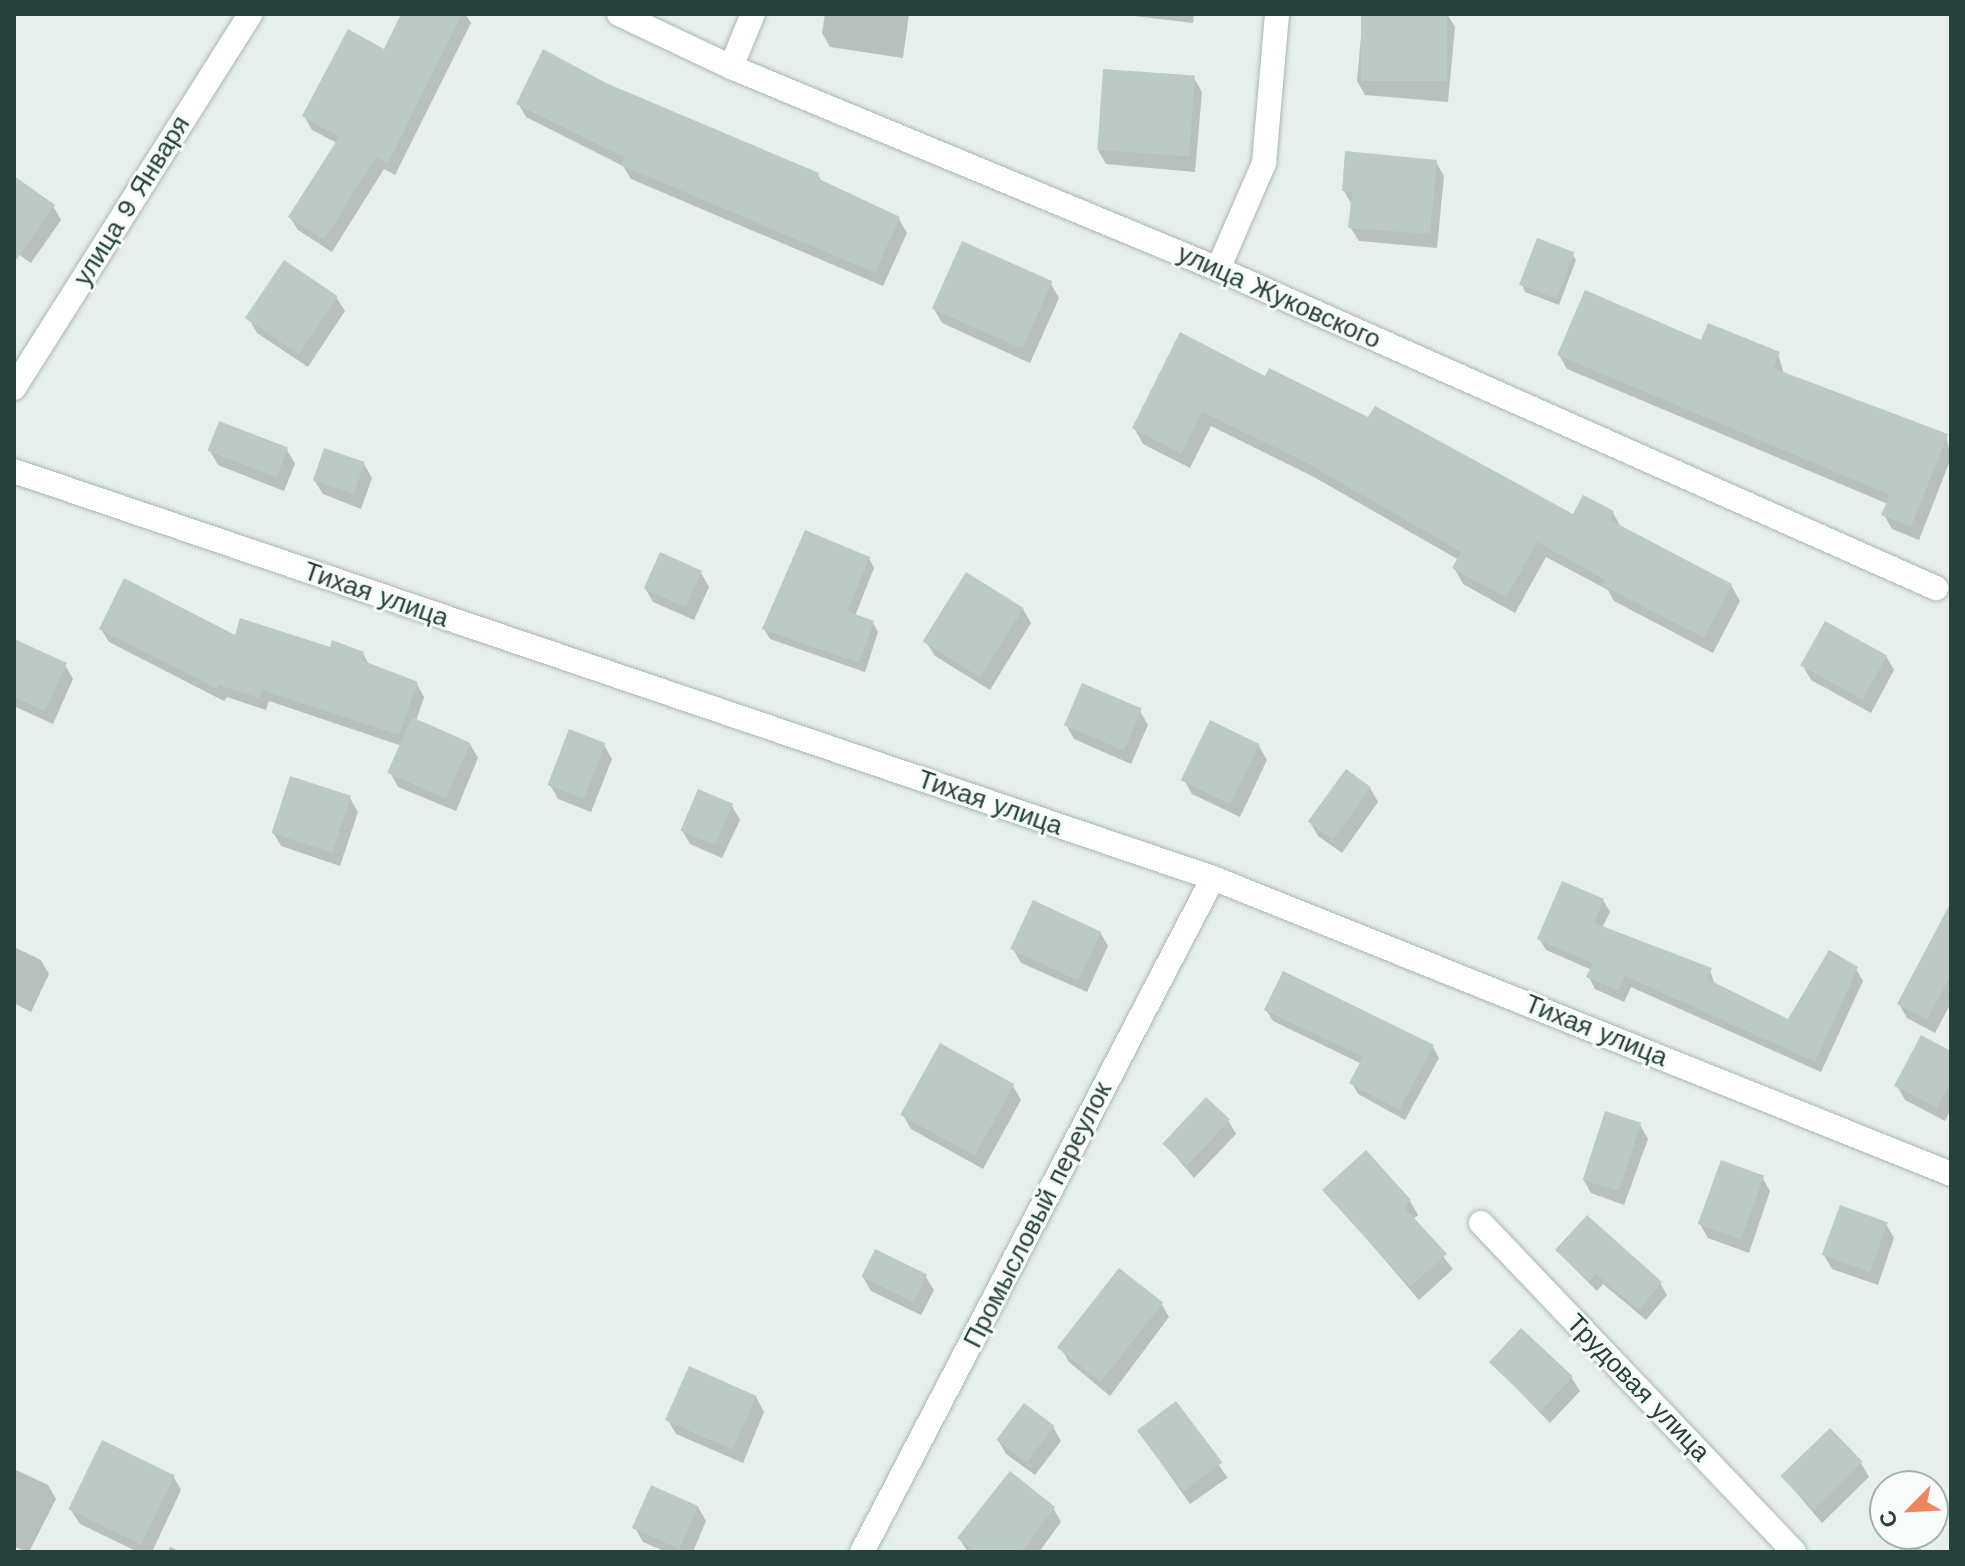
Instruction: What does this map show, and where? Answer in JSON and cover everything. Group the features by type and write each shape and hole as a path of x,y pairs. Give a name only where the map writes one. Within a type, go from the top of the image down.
{"street":[{"name":"улица 9 Января","path":"14,388 250,14"},
{"name":"улица Жуковского","path":"619,14 731,67 1218,269 1936,588"},
{"path":"731,67 753,14"},
{"path":"1218,269 1264,163 1277,14"},
{"name":"Тихая улица","path":"14,471 1213,878 1951,1174"},
{"name":"Промысловый переулок","path":"862,1552 1213,878"},
{"name":"Трудовая улица","path":"1481,1223 1794,1552"}],"building":[{"path":"401,14 462,14 388,163 376,157 324,240 288,217 339,137 302,116 348,29 384,49"},
{"path":"1361,14 1447,14 1447,81 1361,81"},
{"path":"543,49 606,83 819,173 817,178 900,217 875,273 621,165 624,157 516,104"},
{"path":"1103,69 1195,75 1189,156 1097,150"},
{"path":"1345,151 1437,160 1430,234 1348,228 1352,192 1342,191"},
{"path":"14,176 55,205 14,263"},
{"path":"1537,238 1574,252 1556,299 1519,285"},
{"path":"962,241 1052,281 1022,349 932,309"},
{"path":"284,260 338,296 299,354 245,318"},
{"path":"1585,290 1701,340 1708,323 1780,352 1773,368 1948,434 1911,527 1881,515 1890,495 1557,355"},
{"path":"1180,332 1265,376 1269,368 1368,417 1375,406 1573,514 1583,495 1614,511 1610,520 1732,584 1704,638 1602,585 1605,580 1537,542 1506,598 1452,568 1461,552 1303,461 1202,412 1181,454 1132,428"},
{"path":"219,421 288,448 277,477 208,451"},
{"path":"324,448 365,462 354,494 313,480"},
{"path":"805,530 870,557 847,611 874,621 859,663 762,629"},
{"path":"660,552 702,571 686,607 644,589"},
{"path":"966,572 1024,608 980,678 923,642"},
{"path":"124,578 235,635 240,618 330,647 332,640 364,652 361,660 418,682 399,735 262,690 259,698 219,685 217,689 99,629"},
{"path":"1825,621 1887,655 1862,700 1800,666"},
{"path":"14,639 67,663 45,711 14,697"},
{"path":"1082,683 1142,708 1124,751 1064,725"},
{"path":"412,717 470,743 446,799 387,773"},
{"path":"1210,720 1259,744 1230,804 1181,780"},
{"path":"569,729 605,743 584,799 547,785"},
{"path":"1346,769 1371,787 1333,840 1308,822"},
{"path":"290,776 351,796 332,853 271,833"},
{"path":"698,789 733,804 715,845 680,830"},
{"path":"1562,881 1604,899 1594,923 1712,968 1707,979 1788,1019 1829,950 1858,967 1815,1062 1625,976 1618,991 1586,977 1593,963 1537,939"},
{"path":"1033,900 1101,932 1078,981 1010,949"},
{"path":"1951,902 1951,975 1927,1020 1897,1004"},
{"path":"1283,971 1434,1045 1399,1110 1349,1083 1363,1057 1264,1010"},
{"path":"1921,1035 1951,1051 1951,1081 1937,1108 1894,1086"},
{"path":"940,1043 1014,1084 975,1156 900,1115"},
{"path":"1206,1097 1230,1120 1186,1166 1162,1144"},
{"path":"1605,1111 1641,1123 1619,1191 1583,1179"},
{"path":"1366,1150 1411,1200 1404,1207 1447,1254 1410,1287 1322,1190"},
{"path":"1721,1160 1764,1176 1741,1240 1698,1224"},
{"path":"1840,1205 1888,1222 1870,1272 1822,1255"},
{"path":"1587,1215 1662,1282 1639,1310 1596,1274 1589,1281 1555,1250"},
{"path":"875,1249 927,1274 914,1302 861,1277"},
{"path":"1119,1268 1163,1302 1101,1382 1057,1348"},
{"path":"1521,1328 1573,1376 1541,1411 1489,1362"},
{"path":"689,1366 757,1396 733,1450 665,1420"},
{"path":"1176,1401 1222,1462 1183,1492 1137,1430"},
{"path":"1024,1403 1054,1426 1027,1463 996,1440"},
{"path":"1830,1428 1863,1462 1813,1510 1780,1476"},
{"path":"102,1440 175,1476 141,1545 68,1509"},
{"path":"1010,1471 1055,1507 1022,1552 976,1552 957,1538"},
{"path":"651,1485 699,1506 679,1549 632,1528"}]}
